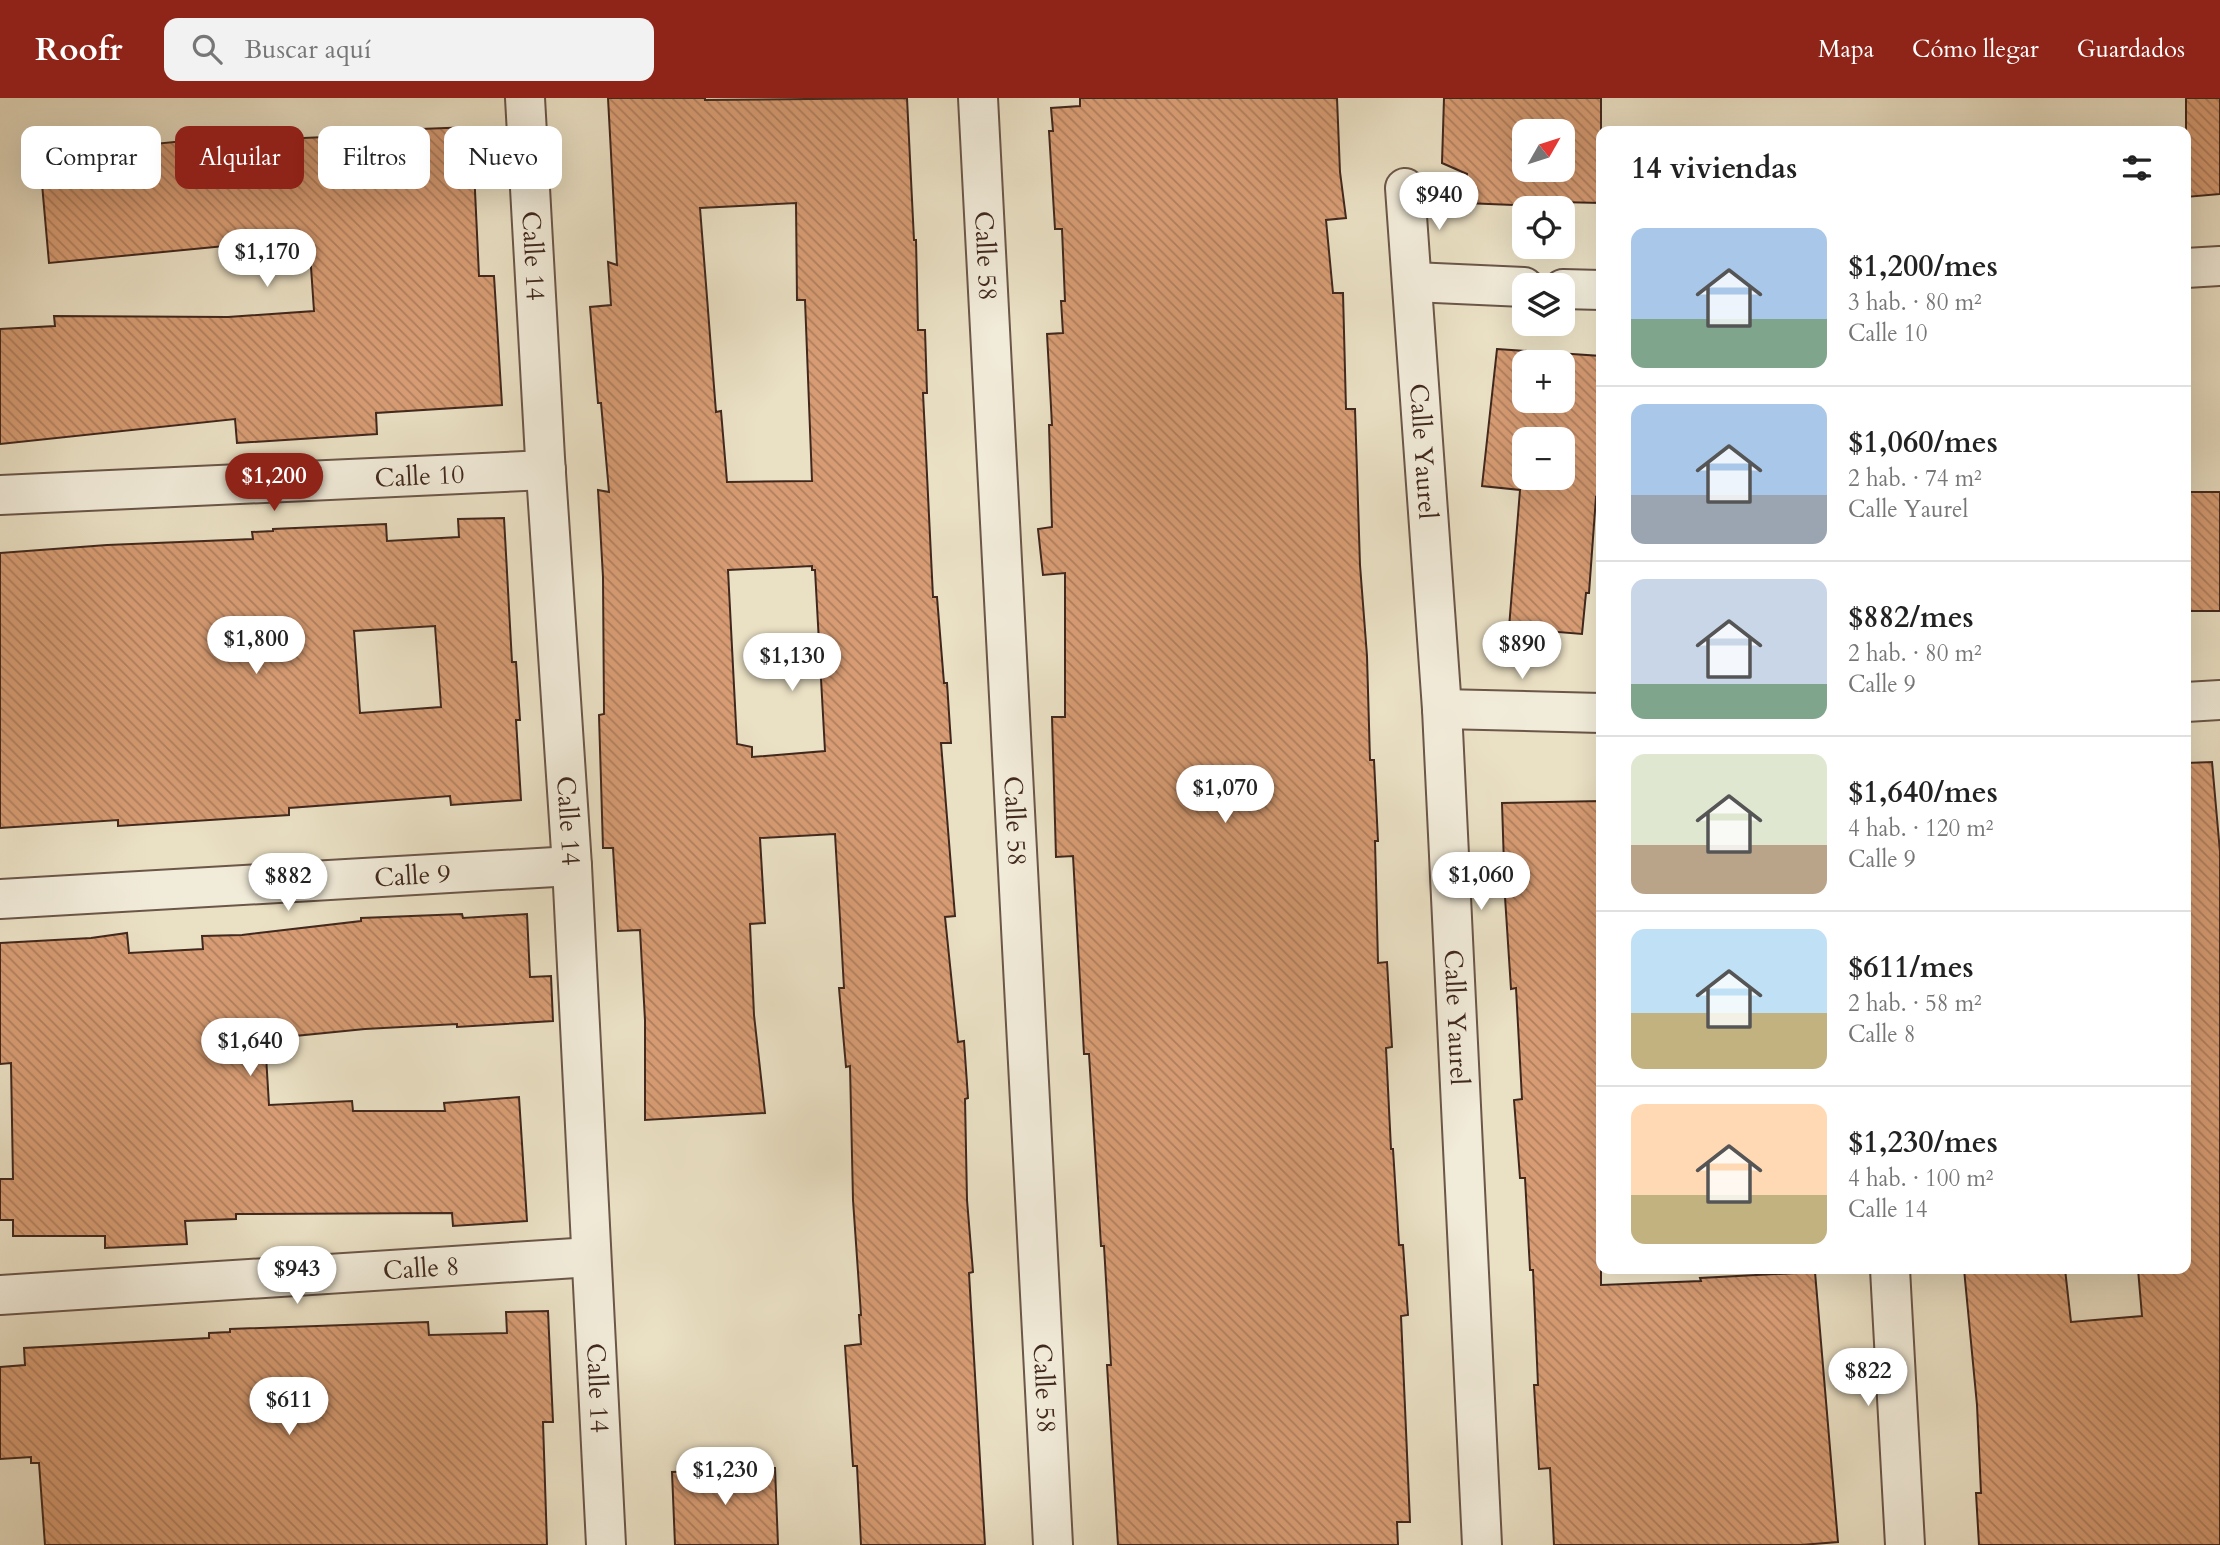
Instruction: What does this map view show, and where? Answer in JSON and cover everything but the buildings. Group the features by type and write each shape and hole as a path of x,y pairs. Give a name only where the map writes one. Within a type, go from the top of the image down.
{"street":[{"name":"Calle 14","path":"525,98 572,866 606,1545"},
{"name":"Calle 58","path":"978,98 1053,1545"},
{"name":"Calle Yaurel","path":"1405,188 1442,709 1482,1545"},
{"path":"2191,268 2220,266"},
{"path":"1413,282 1512,286"},
{"path":"1575,289 1596,290"},
{"name":"Calle 10","path":"0,495 546,470"},
{"path":"2191,702 2220,700"},
{"path":"1442,709 1596,713"},
{"name":"Calle 9","path":"0,899 572,866"},
{"name":"Calle 8","path":"0,1295 591,1257"},
{"path":"1890,1274 1905,1545"}]}
